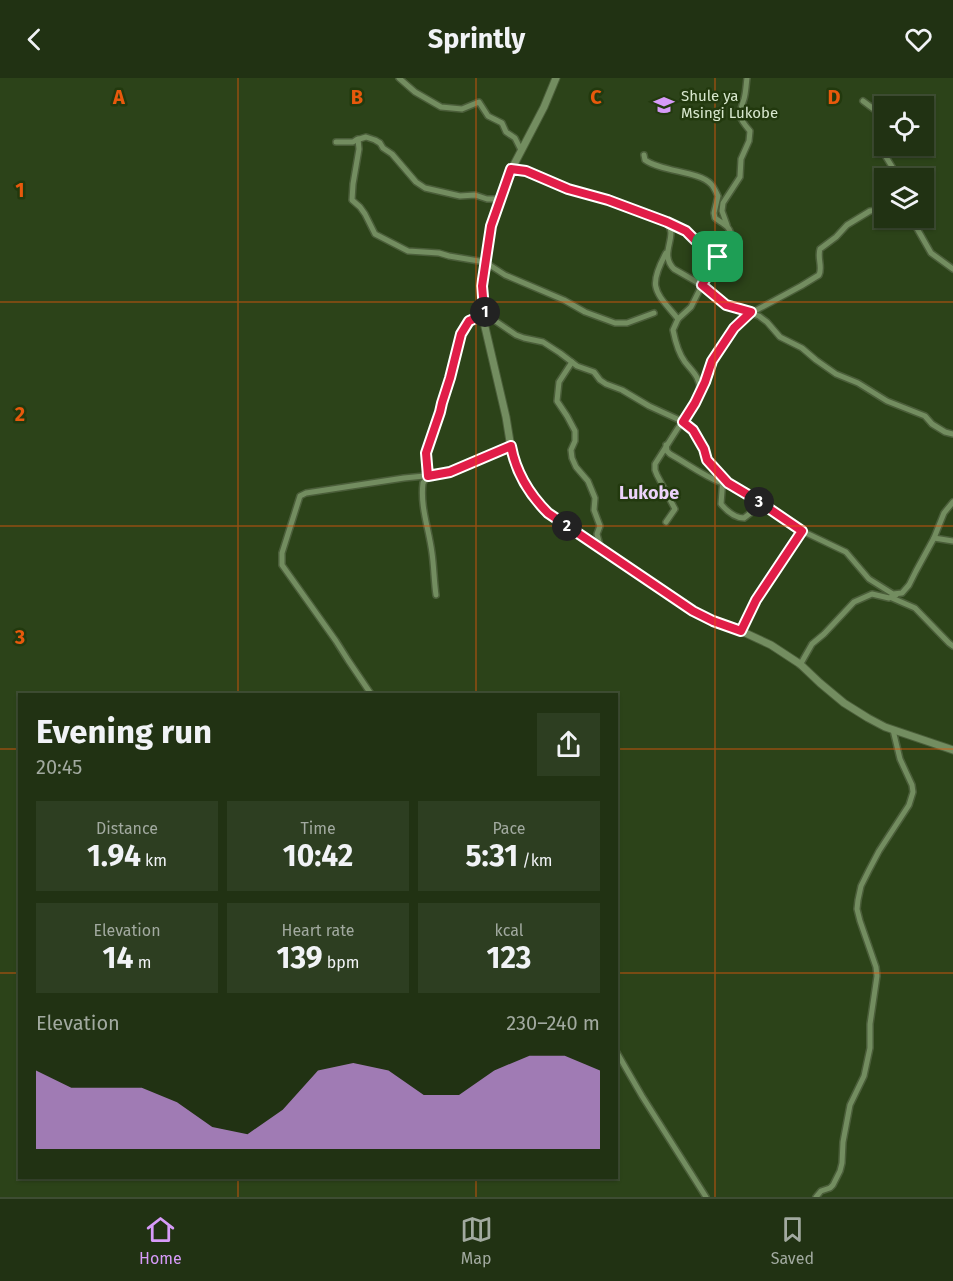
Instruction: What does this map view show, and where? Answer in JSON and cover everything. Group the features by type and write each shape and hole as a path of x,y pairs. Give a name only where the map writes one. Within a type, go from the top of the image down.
{"street":[{"path":"399,78 414,92 441,107 462,110 479,102 488,116 502,123 506,132 515,138 521,150"},
{"path":"556,78 544,107 511,169 500,199 491,226 482,286 487,336 506,417 513,460 518,472 552,516 693,611 771,645 800,665 844,703 868,718 893,730 953,750"},
{"path":"700,392 697,375 683,359 673,330 678,319 691,307 731,237 722,211 723,203 740,177 741,159 749,141 750,131 740,115 747,78"},
{"path":"863,101 874,109"},
{"path":"336,142 352,142 369,137 392,154 414,180 425,188 460,196 475,195 487,199 500,199"},
{"path":"358,139 359,149 352,184 352,200 365,214 375,234 408,251 439,253 485,262 505,275 615,324 627,323 654,313"},
{"path":"644,155 645,160 649,163 704,178 711,183 718,196 715,217 728,226"},
{"path":"511,169 526,171 568,189 608,200 669,223 686,231 718,257"},
{"path":"666,522 675,509 657,475 656,462 692,409 709,374 712,361 734,328 751,312 819,275 819,249 836,237 847,225 874,211"},
{"path":"669,223 671,233 667,258 671,267 702,285 726,305 751,312 767,322 780,337 805,350 836,374 858,383 887,401 925,416 932,424 953,434"},
{"path":"919,228 931,253 953,269"},
{"path":"668,249 657,269 655,285 664,303 678,319"},
{"path":"483,301 496,322 520,337 543,342 572,362 594,372 610,386 683,422 693,430 704,449 706,459 722,480 802,531 846,552 872,581 915,608 953,646"},
{"path":"436,595 432,550 422,499 423,483 428,476 426,453 450,378 461,334 469,321 476,318 485,319"},
{"path":"572,362 560,382 557,400 575,431 571,454 574,464 588,481 594,496 594,510 600,526 597,534 602,549"},
{"path":"666,445 670,454 706,477 722,480"},
{"path":"370,693 306,598 284,571 281,563 298,499 306,492 450,472 511,446"},
{"path":"722,480 721,505 738,517 744,518 762,504"},
{"path":"800,665 812,644 854,602 872,594 895,596 902,593 909,585 934,538 944,513 953,502"},
{"path":"741,631 756,600 802,531"},
{"path":"934,538 953,541"},
{"path":"816,1197 821,1191 833,1185 840,1171 850,1105 864,1076 870,1048 870,1024 877,976 876,966 857,909 861,886 879,851 909,805 913,792 900,759 893,730"},
{"path":"618,1054 706,1197"}],"place":[{"name":"Shule ya Msingi Lukobe","path":"664,105"}],"district":[{"name":"Lukobe","path":"649,493"}],"route":[{"path":"511,169 526,171 568,189 608,200 667,222 686,231 718,257 702,285 726,305 751,312 730,333 712,361 709,374 683,422 693,430 704,449 707,460 728,483 802,531 756,600 741,631 693,611 548,513 518,472 511,446 441,475 428,476 426,456 461,334 469,321 476,318 485,319 483,272 491,226 511,169"}]}
